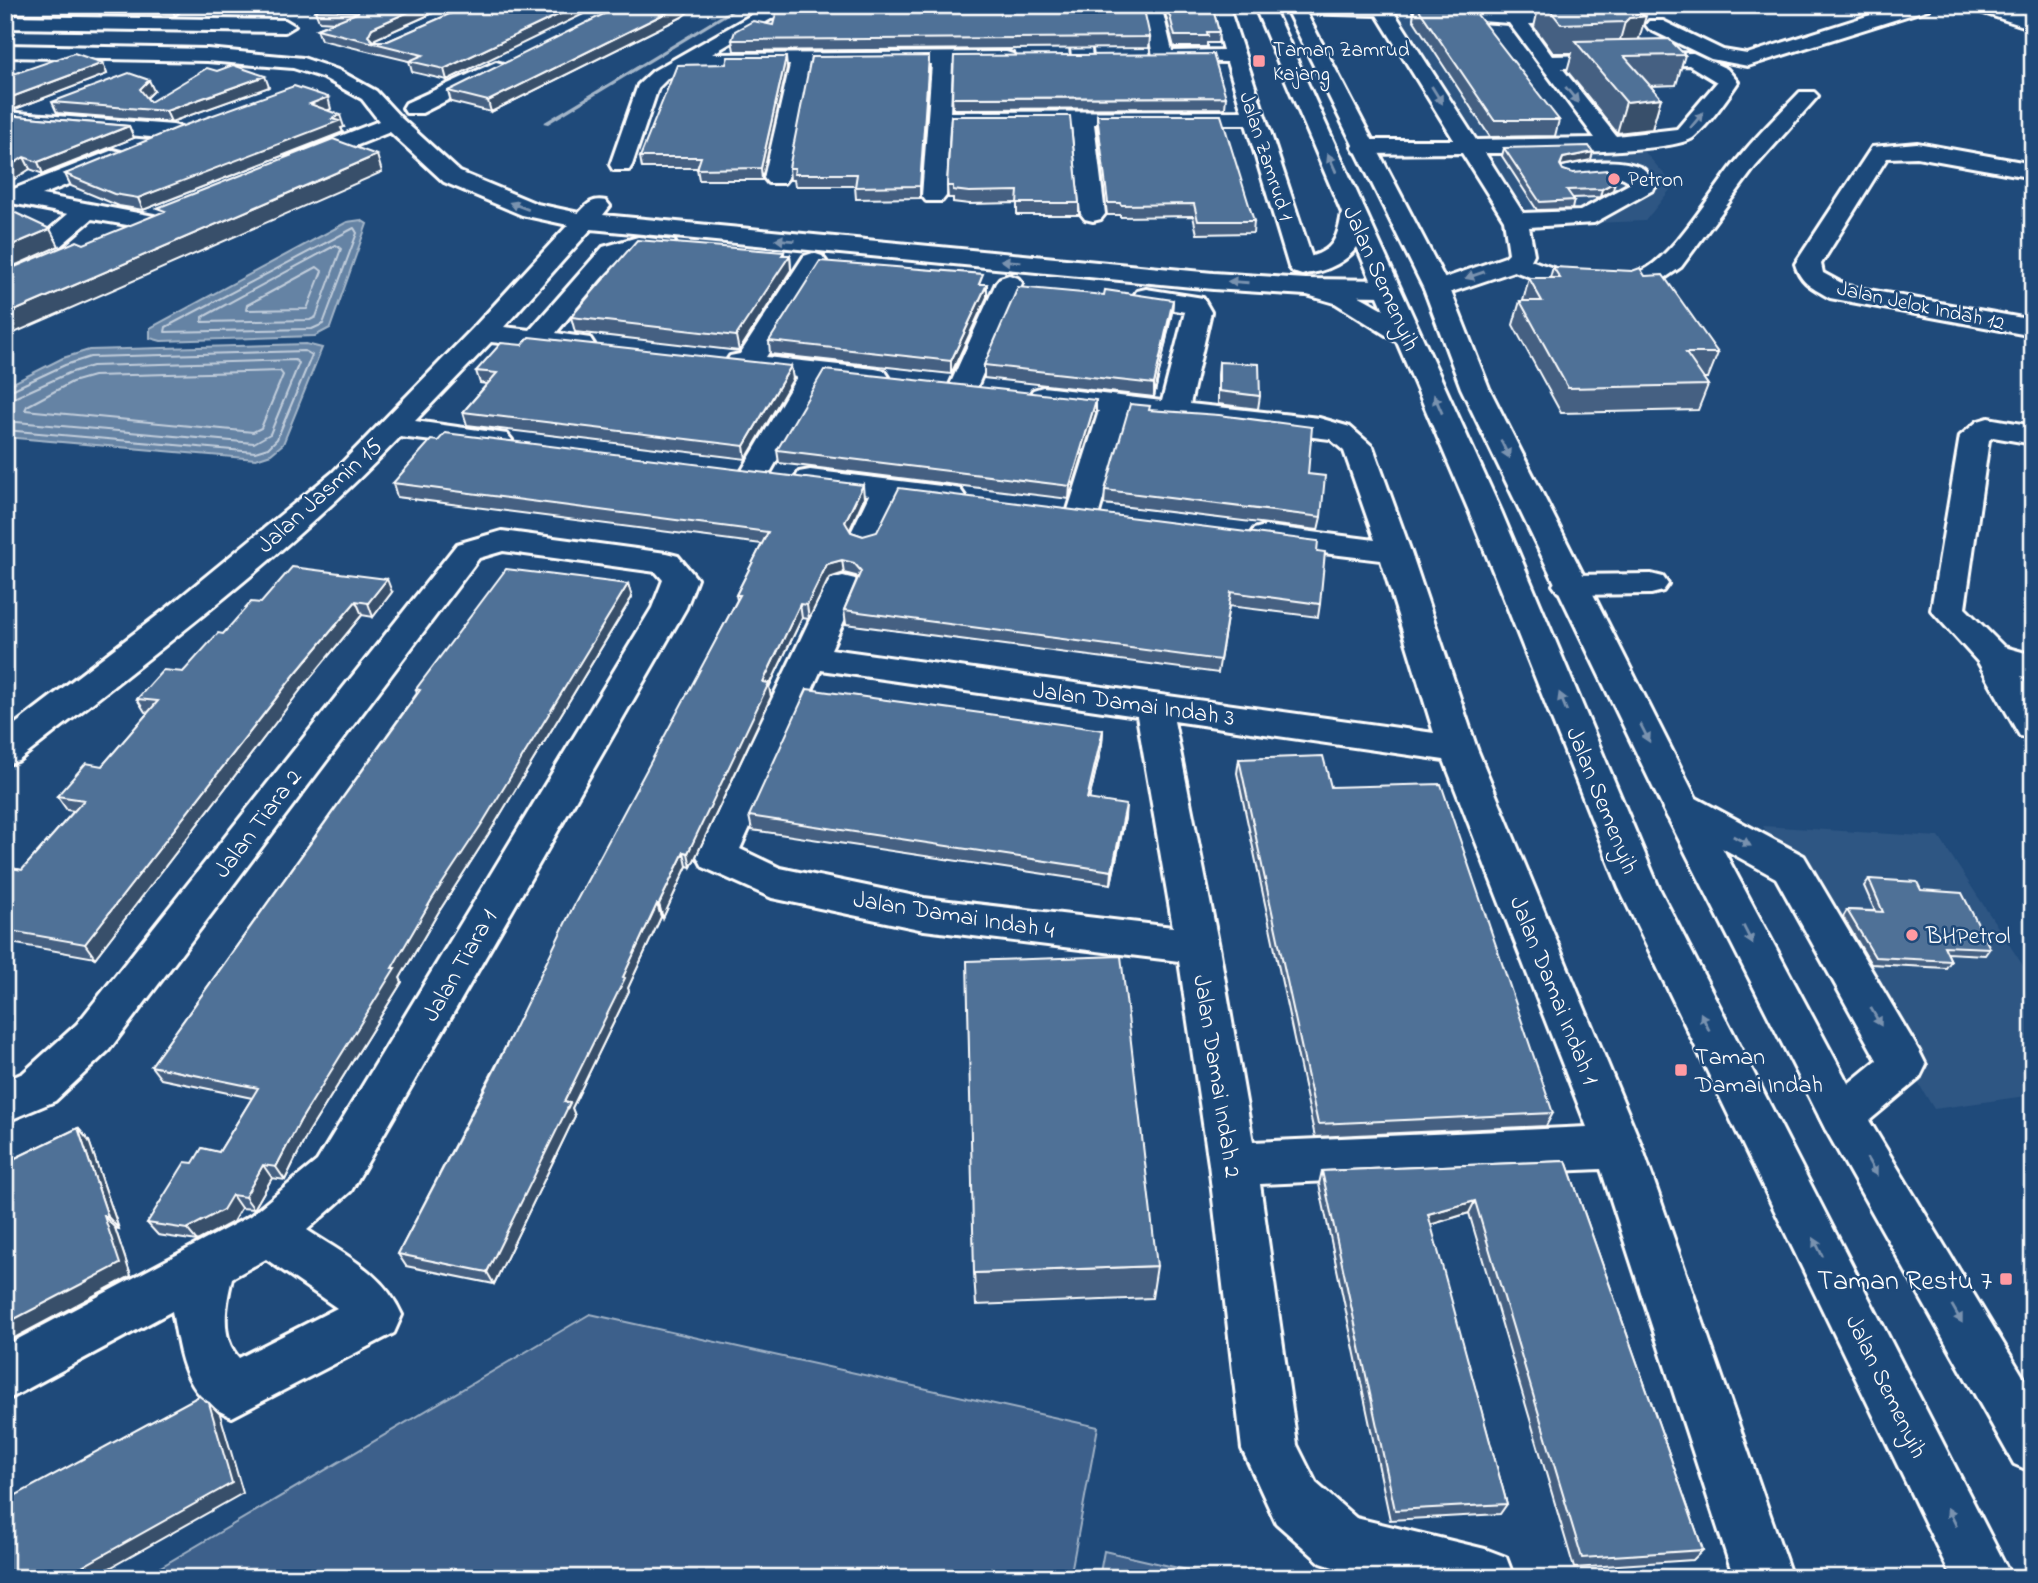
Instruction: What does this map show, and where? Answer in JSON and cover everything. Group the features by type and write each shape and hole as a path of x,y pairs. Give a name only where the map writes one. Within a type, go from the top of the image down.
{"street":[{"path":"180,25 202,5"},
{"path":"1152,5 1163,57"},
{"name":"Jalan Zamrud 1","path":"1219,5 1304,277"},
{"name":"Jalan Semenyih","path":"1263,5 1354,213 1389,279 1408,337 1486,511 1639,888 1983,1578"},
{"path":"1978,5 2033,23"},
{"path":"1293,6 1383,10 1536,7 1578,10"},
{"name":"Jalan Semenyih","path":"1293,6 1437,289 1475,388 1682,808 1842,1116 2033,1445"},
{"path":"1656,25 1718,55 1748,60 1918,6"},
{"path":"1056,57 1089,57 1072,8"},
{"path":"1481,9 1515,18 1604,21"},
{"path":"1481,9 1492,35"},
{"path":"621,165 648,85 767,13 849,10"},
{"path":"1383,10 1516,220 1522,254 1514,262 1437,289"},
{"path":"1515,18 1543,59 1612,144"},
{"path":"5,22 180,25 280,35 353,63"},
{"path":"1612,57 1652,53 1653,39 1634,29"},
{"path":"5,38 280,35"},
{"path":"5,51 280,35"},
{"path":"280,35 296,62 331,74 369,95 393,123 452,177 530,210 592,212 1199,279 1389,279 1418,291 1442,343 1475,388"},
{"path":"686,60 801,59 898,50 942,58 1031,58"},
{"path":"1136,57 1235,57"},
{"path":"934,196 942,58"},
{"path":"776,178 801,59"},
{"path":"1473,152 1612,144 1685,134 1728,82 1720,73 1693,59 1543,59"},
{"path":"414,108 510,61"},
{"path":"136,74 161,65"},
{"path":"295,88 331,74"},
{"path":"398,92 430,124"},
{"path":"1514,262 1565,282 1625,285 1650,276 1672,262 1747,162 1807,96"},
{"path":"9,119 62,101"},
{"path":"939,119 1254,117"},
{"path":"1082,118 1093,214"},
{"path":"9,119 173,132"},
{"path":"11,197 197,123"},
{"path":"269,172 393,123"},
{"path":"1559,124 1576,146"},
{"path":"1363,146 1538,156 1548,158 1557,169 1566,172 1620,169 1634,173 1645,186 1585,218 1516,220"},
{"name":"Jalan Jelok Indah 12","path":"2033,171 1917,150 1880,152 1808,264 1812,277 1839,292 2033,328"},
{"path":"478,167 547,197 592,212"},
{"path":"1376,172 1374,197 1405,261 1389,279"},
{"path":"11,197 89,209 145,222"},
{"path":"5,263 43,248 89,209"},
{"path":"107,238 170,212"},
{"name":"Jalan Jasmin 15","path":"5,752 178,617 344,478 484,333 592,212"},
{"path":"1304,277 1348,247 1354,213"},
{"path":"537,339 612,252 623,246 643,244 1180,301 1194,304 1198,312 1174,411"},
{"path":"5,283 69,255"},
{"path":"813,261 734,361 896,380"},
{"path":"1304,277 1345,297 1408,337"},
{"name":"Jalan Damai Indah 1","path":"1009,283 950,386 1318,427 1340,433 1358,447 1395,552 1458,749 1618,1147 1763,1578"},
{"path":"484,333 611,347"},
{"path":"815,370 743,471 984,501"},
{"path":"1082,513 1116,404"},
{"path":"393,427 529,444"},
{"path":"2029,699 1992,655 1948,610 1975,436 1988,428 2033,435"},
{"path":"865,537 887,489"},
{"path":"1233,532 1395,552"},
{"name":"Jalan Tiara 2","path":"5,1102 39,1087 93,1037 449,573 468,551 502,541"},
{"name":"Jalan Tiara 1","path":"5,1375 268,1233 334,1176 669,608 680,579 666,563 502,541"},
{"path":"1570,585 1651,584"},
{"path":"809,657 843,586"},
{"name":"Jalan Damai Indah 3","path":"809,657 1458,749"},
{"name":"Jalan Damai Indah 4","path":"809,657 716,856 772,882 924,914 1198,947"},
{"name":"Jalan Damai Indah 2","path":"1153,706 1198,947 1233,1164 1270,1449 1296,1503 1341,1543 1476,1577"},
{"path":"1682,808 1790,867 1903,1065 1842,1116"},
{"path":"1233,1164 1618,1147"},
{"path":"210,1265 198,1310 208,1364 232,1390 376,1315 358,1293 268,1233"}],"shaded area":[{"path":"1391,12 1468,14 1571,149 1641,148 1674,185 1645,221 1536,225"},
{"path":"1763,826 1939,837 2033,981 2033,1095 1934,1109"},
{"path":"590,1314 1098,1427 1070,1578 142,1578"},
{"path":"1104,1551 1222,1578 1099,1578"}],"water":[{"path":"361,220 367,224 330,328 315,336 161,341 150,338 150,328 347,222"},
{"path":"306,344 322,348 283,444 271,454 256,459 5,437 5,387 63,358 89,350"}],"building":[{"path":"324,5 424,5 372,28 368,36 373,41 388,41 470,5 579,5 444,69 409,61 423,55 317,29 359,12 315,11"},
{"path":"622,5 682,5 488,101 448,91"},
{"path":"1143,5 1150,37 732,40 735,31 753,21 773,25 777,10"},
{"path":"1167,5 1212,5 1219,32 1207,32 1208,36 1175,36"},
{"path":"1416,5 1472,8 1559,120 1494,120"},
{"path":"1546,5 1621,6 1646,16 1629,18 1625,22 1561,24"},
{"path":"1669,39 1685,55 1624,56 1661,98 1626,102 1575,41"},
{"path":"74,53 103,63 5,98 5,75"},
{"path":"1213,54 1226,97 952,98 954,56"},
{"path":"929,56 920,186 855,187 857,174 794,174 795,168 789,168 811,57"},
{"path":"728,57 786,57 761,168 697,169 701,157 640,157 677,65 726,64"},
{"path":"233,65 265,76 166,111 52,102 129,73 149,80 140,89 150,102 207,68 217,71"},
{"path":"294,86 328,97 310,104 340,115 332,119 339,121 138,198 114,194 65,174 177,128"},
{"path":"5,115 129,126 38,162 24,157 5,169"},
{"path":"1097,115 1221,115 1254,221 1198,221 1194,204 1108,203"},
{"path":"951,116 1070,116 1079,203 1017,203 1018,191 969,192 953,190 953,186 947,186"},
{"path":"333,139 377,155 5,315 5,271 77,241 84,244 165,211 157,208"},
{"path":"1589,146 1593,152 1563,158 1560,165 1563,170 1573,173 1607,170 1615,182 1602,189 1567,190 1574,200 1540,202 1504,148"},
{"path":"5,208 50,229 5,248"},
{"path":"637,240 784,252 782,255 790,255 736,336 571,317"},
{"path":"820,261 983,274 979,284 987,284 951,361 769,341"},
{"path":"1553,267 1632,271 1640,268 1645,276 1663,275 1718,353 1686,353 1708,385 1568,388 1520,301 1542,301 1529,278 1560,278"},
{"path":"1018,287 1104,295 1105,290 1173,300 1154,384 984,365"},
{"path":"529,337 791,366 744,446 463,412 497,373 476,371 501,343 522,345"},
{"path":"1219,362 1259,364 1260,396 1219,391"},
{"path":"824,370 1096,400 1070,486 777,450"},
{"path":"1130,404 1150,406 1149,410 1219,415 1312,427 1308,474 1325,476 1321,517 1105,490"},
{"path":"445,433 863,485 845,522 851,532 863,536 877,532 899,488 1318,541 1317,551 1325,552 1320,604 1231,592 1220,660 844,610 861,571 854,563 842,560 827,564 807,605 800,604 763,682 769,683 688,853 684,852 657,904 623,977 625,978 564,1102 570,1103 487,1272 398,1254 495,1069 572,909 740,595 736,595 768,532 393,483 431,440 438,441"},
{"path":"292,567 387,579 368,603 356,601 295,674 85,944 5,930 5,867 22,870 84,800 57,796 86,763 102,766 158,701 137,699 163,670 183,672 218,633 223,634 251,602 261,603"},
{"path":"506,569 628,584 483,822 432,899 392,968 395,968 300,1121 276,1167 263,1165 245,1197 232,1195 223,1210 187,1229 147,1223 185,1162 193,1163 202,1148 219,1152 258,1088 151,1066 420,690 416,689"},
{"path":"807,689 1103,730 1087,799 1126,805 1112,871 749,816"},
{"path":"1323,756 1331,787 1441,784 1553,1113 1318,1124 1239,759"},
{"name":"BHPetrol","path":"1869,879 1917,882 1921,890 1962,893 1990,948 1944,946 1951,961 1875,957 1847,910 1883,912"},
{"path":"1121,956 1157,1266 974,1273 967,961"},
{"path":"78,1128 108,1217 104,1216 120,1264 5,1324 5,1163"},
{"path":"1566,1161 1703,1550 1582,1558 1475,1201 1428,1214 1507,1504 1395,1510 1322,1171"},
{"path":"199,1396 209,1403 232,1483 62,1578 5,1578 5,1501"}],"waterway":[{"path":"546,123 742,5"}],"place":[{"name":"Taman Zamrud Kajang","path":"1259,61"},
{"name":"Petron","path":"1614,179"},
{"name":"BHPetrol","path":"1912,935"},
{"name":"Taman Damai Indah","path":"1681,1070"},
{"name":"Taman Restu 7","path":"2006,1279"}]}
